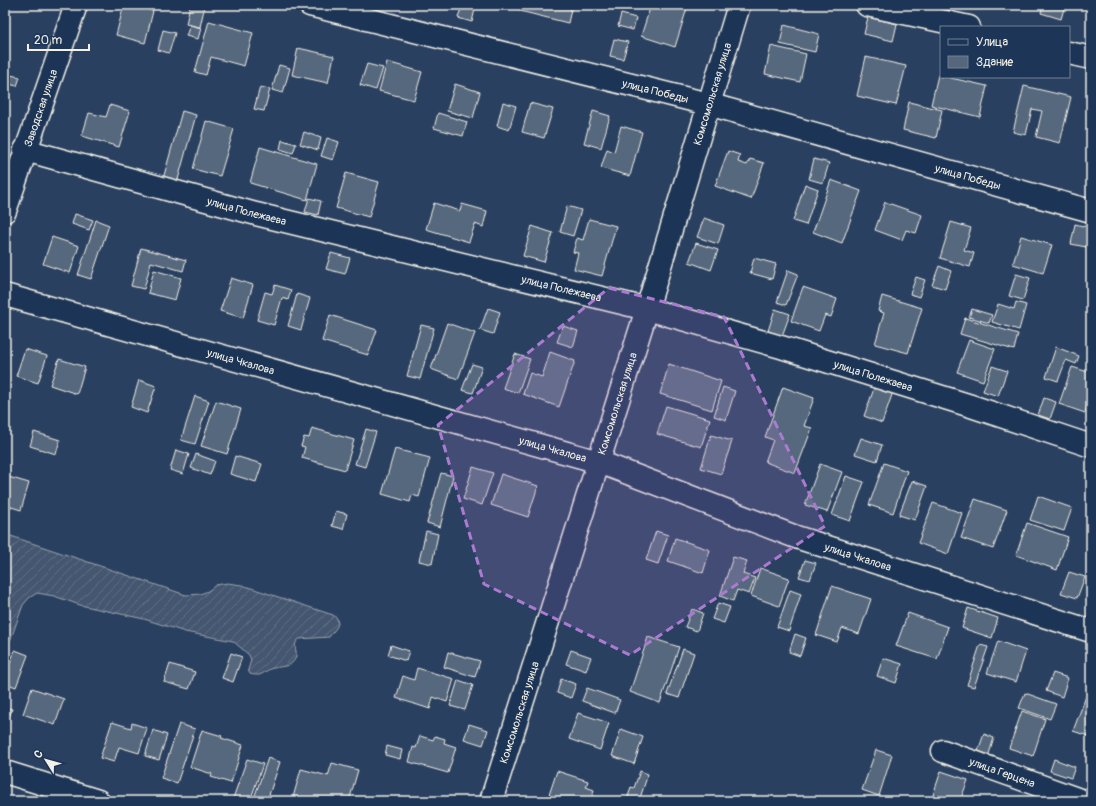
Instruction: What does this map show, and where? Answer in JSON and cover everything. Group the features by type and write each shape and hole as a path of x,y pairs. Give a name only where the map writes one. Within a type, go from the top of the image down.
{"street":[{"name":"Заводская улица","path":"5,211 76,5"},
{"name":"улица Победы","path":"310,5 708,104 1091,211"},
{"name":"Комсомольская улица","path":"491,801 647,309 739,5"},
{"path":"867,5 965,26"},
{"path":"1070,53 1091,58"},
{"name":"улица Полежаева","path":"25,150 256,214 647,309 789,349 971,406 1091,446"},
{"name":"улица Чкалова","path":"5,295 599,462 796,537 1091,631"},
{"name":"улица Герцена","path":"943,751 1083,801"},
{"path":"5,772 98,801"}],"highlighted area":[{"path":"609,288 724,317 825,526 630,655 484,584 438,425"}],"shaded area":[{"path":"5,534 186,595 200,594 208,591 216,585 227,583 242,585 333,615 337,618 338,624 329,637 299,639 295,646 296,656 291,664 270,669 259,675 254,675 250,674 248,670 251,660 249,655 233,641 185,632 144,619 80,605 54,596 37,593 29,598 23,605 5,655"}],"building":[{"path":"124,5 130,5 153,11 145,43 116,35"},
{"path":"190,5 205,5 200,27 186,24"},
{"path":"462,5 476,5 472,22 458,18"},
{"path":"521,5 572,5 568,23 520,11"},
{"path":"651,5 688,5 675,47 641,36"},
{"path":"1043,5 1065,5 1061,19 1041,13"},
{"path":"621,14 636,18 633,30 618,26"},
{"path":"868,17 897,24 893,41 864,34"},
{"path":"209,21 253,33 244,66 211,57 206,75 195,72"},
{"path":"190,25 201,28 198,39 186,36"},
{"path":"784,25 819,34 815,52 780,44"},
{"path":"163,30 175,33 169,53 158,50"},
{"path":"614,39 628,42 623,59 610,56"},
{"path":"771,46 806,54 800,82 765,74"},
{"path":"298,48 334,56 328,83 292,75"},
{"path":"866,57 906,66 896,105 857,96"},
{"path":"387,62 422,72 414,100 379,91"},
{"path":"367,64 383,68 376,90 360,85"},
{"path":"279,65 290,68 283,93 272,90"},
{"path":"5,74 20,77 17,86 5,83"},
{"path":"938,75 940,78 951,78 987,86 980,117 931,105"},
{"path":"455,84 480,92 473,118 447,111"},
{"path":"1024,86 1071,97 1060,143 1036,137 1042,111 1032,109 1026,135 1013,132"},
{"path":"260,87 270,89 264,111 254,109"},
{"path":"503,102 516,106 509,130 497,126"},
{"path":"909,102 942,110 936,138 903,130"},
{"path":"530,103 553,109 544,138 522,132"},
{"path":"110,105 130,111 119,147 82,136 89,113 106,117"},
{"path":"182,111 196,115 177,183 163,179"},
{"path":"593,111 610,116 601,148 584,143"},
{"path":"438,113 467,122 463,136 434,128"},
{"path":"206,121 234,129 220,176 193,169"},
{"path":"621,126 642,132 630,176 601,168 607,149 614,152"},
{"path":"304,132 321,138 318,150 300,144"},
{"path":"327,138 339,142 333,160 321,156"},
{"path":"282,140 296,144 293,153 280,149"},
{"path":"260,147 317,164 307,200 250,183"},
{"path":"728,151 740,155 738,162 747,165 750,159 764,163 751,199 715,186"},
{"path":"814,159 829,163 823,183 809,179"},
{"path":"346,173 379,182 369,217 336,208"},
{"path":"831,180 861,191 842,243 813,232"},
{"path":"805,184 818,189 806,225 793,221"},
{"path":"309,198 321,201 318,215 305,212"},
{"path":"885,202 922,215 916,233 906,230 902,240 875,230"},
{"path":"434,203 460,211 462,204 487,211 483,227 475,224 469,242 426,229"},
{"path":"567,206 581,210 573,236 560,232"},
{"path":"75,214 93,220 89,230 72,224"},
{"path":"704,218 724,225 718,244 697,237"},
{"path":"589,219 616,226 602,276 574,269 578,253 573,252 577,238 583,240"},
{"path":"96,220 109,225 91,279 78,275"},
{"path":"951,222 971,228 964,250 974,253 970,267 940,258"},
{"path":"1075,224 1091,228 1091,248 1071,244"},
{"path":"532,226 553,233 544,262 523,256"},
{"path":"1021,236 1052,245 1043,273 1013,264"},
{"path":"52,237 79,246 70,273 43,264"},
{"path":"696,243 718,250 711,270 689,262"},
{"path":"141,248 186,260 183,271 151,262 144,289 131,286"},
{"path":"331,253 350,258 345,274 326,269"},
{"path":"754,258 776,264 772,279 750,273"},
{"path":"939,266 951,271 945,289 932,285"},
{"path":"154,270 181,278 175,300 148,293"},
{"path":"788,270 798,274 786,305 777,302"},
{"path":"1016,274 1030,278 1023,300 1009,296"},
{"path":"916,277 925,280 919,297 910,294"},
{"path":"231,278 253,285 243,318 220,311"},
{"path":"275,285 291,290 288,300 282,298 274,325 257,320 265,292 272,294"},
{"path":"803,287 837,299 831,317 825,315 819,331 791,321"},
{"path":"1091,292 1091,311 1086,309"},
{"path":"297,294 310,298 301,330 288,326"},
{"path":"882,296 922,308 908,353 875,344 884,313 878,311"},
{"path":"1016,302 1026,305 1019,330 992,322 998,304 1014,309"},
{"path":"488,308 500,312 493,334 480,330"},
{"path":"775,309 790,314 782,336 768,331"},
{"path":"972,309 992,315 989,323 969,317"},
{"path":"330,315 377,330 368,355 322,341"},
{"path":"965,318 1018,334 1014,350 960,334"},
{"path":"447,323 475,333 458,379 431,369"},
{"path":"421,325 434,328 420,379 407,376"},
{"path":"563,326 578,331 573,347 557,342"},
{"path":"969,340 995,349 983,381 957,372"},
{"path":"1056,347 1079,356 1076,364 1066,360 1058,381 1046,377"},
{"path":"25,349 47,356 38,383 16,376"},
{"path":"550,352 575,361 559,407 523,394 530,373 542,377"},
{"path":"515,354 530,359 518,393 503,388"},
{"path":"59,359 85,367 77,394 50,385"},
{"path":"472,364 482,367 473,393 462,390"},
{"path":"669,364 721,381 712,410 660,394"},
{"path":"992,366 1007,371 998,396 983,391"},
{"path":"1072,367 1091,373 1091,395 1085,413 1059,404"},
{"path":"139,380 156,386 147,413 131,407"},
{"path":"875,386 893,392 882,423 864,416"},
{"path":"723,387 735,391 726,420 714,416"},
{"path":"783,387 814,398 804,426 812,428 795,473 765,462 773,440 765,437"},
{"path":"195,396 209,401 195,444 181,440"},
{"path":"1044,398 1056,402 1050,419 1038,415"},
{"path":"216,401 241,409 227,454 201,446"},
{"path":"666,406 710,419 701,447 657,434"},
{"path":"312,428 354,440 345,470 302,458 305,447 301,446 304,437 309,438"},
{"path":"366,429 376,432 365,467 355,464"},
{"path":"34,432 60,440 56,454 30,446"},
{"path":"711,435 732,441 721,474 701,468"},
{"path":"861,438 882,445 877,461 855,454"},
{"path":"395,449 430,458 419,497 412,495 410,502 382,494"},
{"path":"176,450 189,454 183,474 170,470"},
{"path":"196,454 215,461 210,475 191,468"},
{"path":"235,456 262,464 256,482 230,474"},
{"path":"884,463 907,471 893,513 869,505"},
{"path":"820,464 842,472 827,512 805,505"},
{"path":"473,467 493,473 482,505 463,499"},
{"path":"441,473 453,476 440,527 427,523"},
{"path":"501,474 538,486 528,517 491,505"},
{"path":"5,476 29,483 21,510 5,505"},
{"path":"846,476 864,482 850,521 832,515"},
{"path":"912,481 927,486 915,520 899,515"},
{"path":"1038,496 1072,508 1064,531 1030,520"},
{"path":"975,499 1007,510 993,549 961,538"},
{"path":"933,503 962,513 948,554 918,543"},
{"path":"336,511 347,514 343,529 332,526"},
{"path":"1027,523 1068,537 1057,570 1016,555"},
{"path":"426,531 438,534 432,564 419,561"},
{"path":"656,531 668,535 658,564 646,560"},
{"path":"675,538 710,550 703,573 668,561"},
{"path":"733,557 747,561 743,574 755,578 749,594 737,590 733,601 720,596"},
{"path":"805,560 816,563 810,580 799,577"},
{"path":"760,568 789,578 779,606 751,596"},
{"path":"1069,572 1085,577 1077,598 1061,593"},
{"path":"832,586 871,599 859,634 842,628 837,642 816,635"},
{"path":"790,590 801,594 789,631 777,627"},
{"path":"718,603 730,607 724,623 712,619"},
{"path":"968,608 998,618 992,638 962,628"},
{"path":"692,609 703,613 697,631 685,627"},
{"path":"908,613 948,627 937,659 896,646"},
{"path":"795,634 806,638 800,656 789,652"},
{"path":"648,637 679,647 660,703 630,692"},
{"path":"998,641 1026,651 1016,682 987,673"},
{"path":"391,645 409,651 406,661 388,655"},
{"path":"980,645 988,647 974,687 967,685"},
{"path":"683,649 694,653 679,698 667,694"},
{"path":"15,650 28,655 16,687 5,683 5,676"},
{"path":"571,650 591,657 586,671 566,664"},
{"path":"448,652 480,661 475,677 444,667"},
{"path":"231,653 242,657 233,682 222,678"},
{"path":"883,658 902,664 896,683 877,676"},
{"path":"170,664 195,672 189,689 164,682"},
{"path":"417,668 454,679 447,702 433,697 430,709 396,698 403,676 414,680"},
{"path":"1053,673 1068,678 1062,697 1046,691"},
{"path":"561,679 576,684 571,698 557,693"},
{"path":"458,680 473,685 465,710 450,706"},
{"path":"32,688 64,699 55,725 23,714"},
{"path":"587,688 620,700 615,713 582,701"},
{"path":"1088,691 1091,692 1091,737 1073,731"},
{"path":"1025,693 1056,704 1050,719 1019,708"},
{"path":"5,707 12,709 5,729"},
{"path":"1022,711 1045,719 1033,756 1009,748"},
{"path":"578,713 609,723 600,750 569,739"},
{"path":"112,722 131,728 132,723 147,728 139,753 119,747 114,762 100,758"},
{"path":"179,724 195,729 177,783 161,778"},
{"path":"469,724 488,730 483,745 464,739"},
{"path":"621,729 643,737 634,764 612,756"},
{"path":"153,730 167,735 159,760 145,756"},
{"path":"202,730 222,736 221,738 243,745 231,783 211,777 212,774 190,767"},
{"path":"984,734 994,738 988,757 977,754"},
{"path":"420,736 433,740 435,736 445,739 444,743 456,747 448,773 409,762 413,747 416,748"},
{"path":"387,746 402,750 400,759 385,755"},
{"path":"876,750 892,755 879,796 862,790"},
{"path":"268,758 280,762 267,801 253,801"},
{"path":"247,759 263,764 250,801 232,801"},
{"path":"1054,759 1075,767 1071,778 1050,771"},
{"path":"332,763 358,770 349,801 292,801 301,769 328,776"},
{"path":"557,771 588,781 586,787 594,790 591,801 555,801 548,798"},
{"path":"640,771 648,774 639,801 627,800 631,787 634,788"},
{"path":"941,771 968,780 960,801 931,801"}]}
